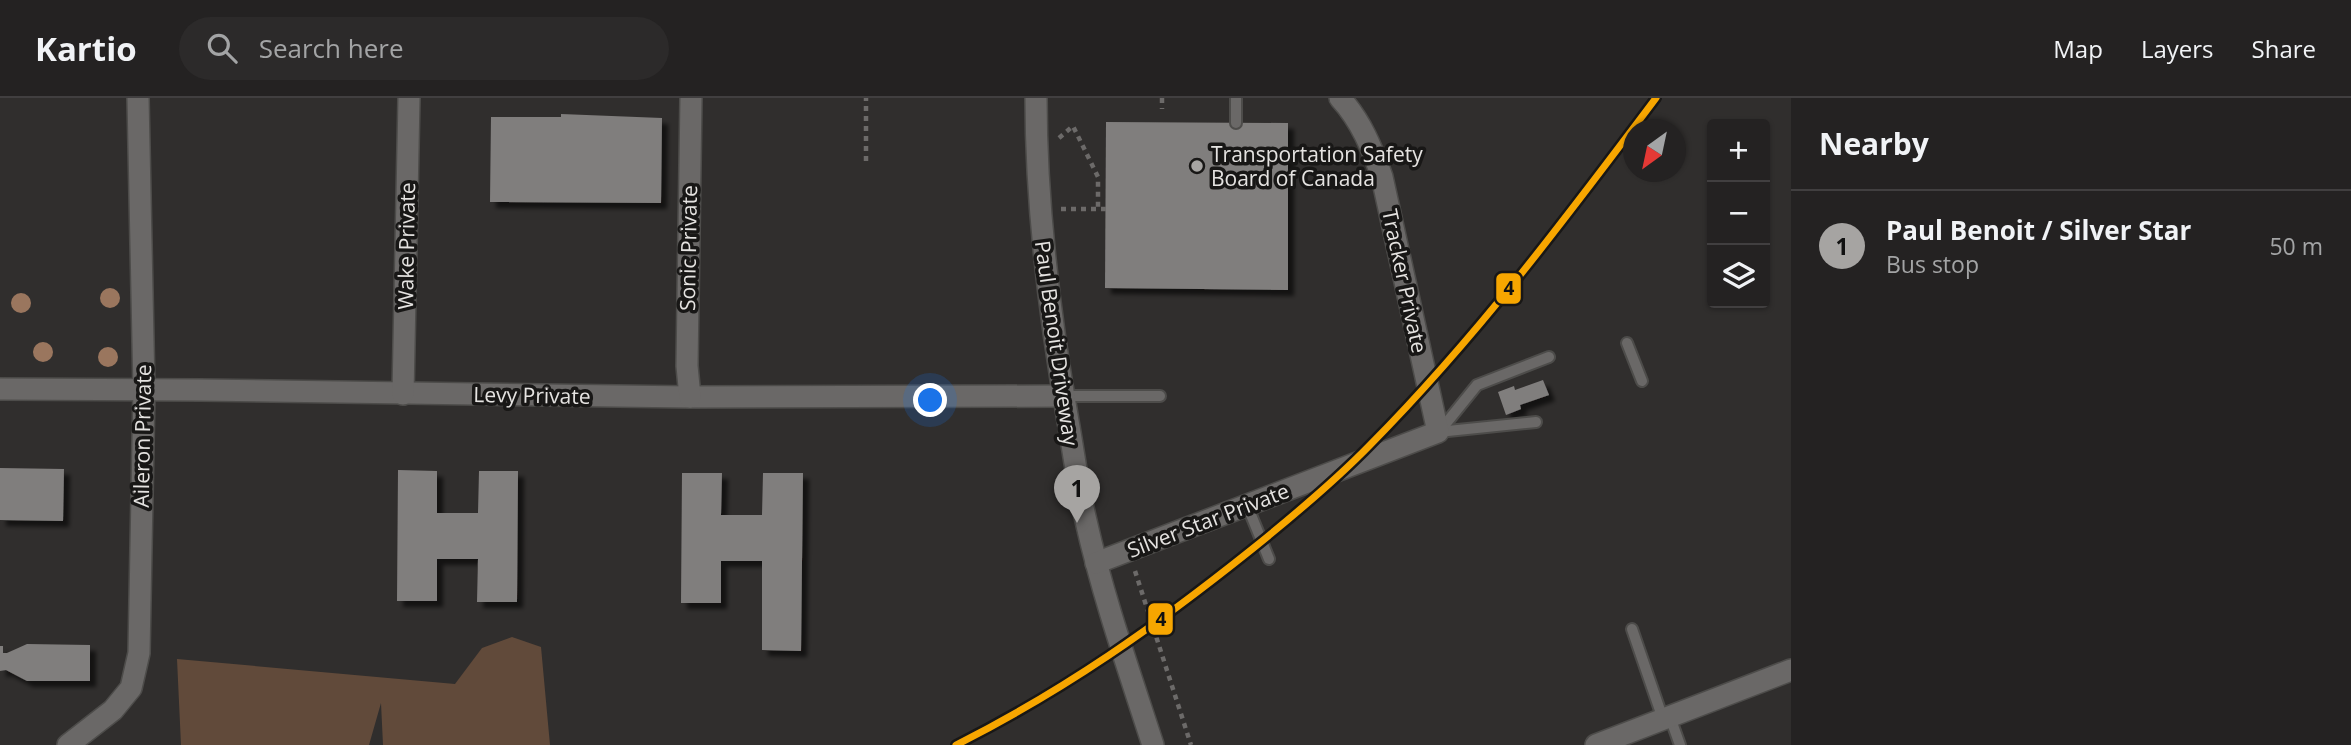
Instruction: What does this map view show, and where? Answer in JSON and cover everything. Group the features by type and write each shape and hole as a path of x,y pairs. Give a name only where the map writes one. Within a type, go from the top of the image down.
{"street":[{"name":"Aileron Private","path":"68,745 113,710 131,688 139,653 144,390 138,98"},
{"name":"Wake Private","path":"403,394 410,98"},
{"name":"Sonic Private","path":"690,397 687,366 691,98"},
{"name":"Paul Benoit Driveway","path":"1036,98 1039,209 1050,313 1085,519 1096,563 1153,745"},
{"name":"Tracker Private","path":"1340,98 1360,124 1382,177 1438,432"},
{"name":"Levy Private","path":"0,389 690,397 1064,396"},
{"name":"Silver Star Private","path":"1096,563 1438,432"},
{"path":"1596,745 1791,670"}],"lane":[{"path":"1236,98 1236,123"},
{"path":"1627,343 1642,381"},
{"path":"1438,432 1477,385 1549,358"},
{"path":"1064,396 1160,396"},
{"path":"1438,432 1536,422"},
{"path":"1247,505 1269,559"},
{"path":"1632,629 1680,745"}],"path":[{"path":"866,98 866,161"},
{"path":"1162,98 1162,109"},
{"path":"1036,160 1073,126 1098,177 1098,209"},
{"path":"1039,209 1106,209"},
{"path":"1128,550 1191,745"}],"shaded area":[{"path":"512,637 541,647 550,745 383,745 381,703 369,745 181,745 177,659 455,684 482,648"}],"building":[{"path":"561,114 662,118 661,203 490,202 491,117 561,117"},
{"name":"Transportation Safety Board of Canada","path":"1106,122 1288,123 1288,290 1105,288"},
{"path":"1543,380 1549,395 1520,405 1521,409 1506,415 1498,392 1514,386 1515,390"},
{"path":"0,468 64,469 63,521 0,520"},
{"path":"398,470 437,471 437,513 478,513 479,471 518,471 517,602 477,602 478,559 437,559 437,601 397,601"},
{"path":"682,473 722,473 721,515 762,515 763,473 803,473 801,651 762,650 762,561 721,561 721,603 681,603"},
{"path":"27,644 90,645 90,681 27,681 6,670 0,671 0,646 3,646 3,653 7,653"}],"transit line":[{"name":"4","path":"956,745 1035,702 1145,631 1251,550 1342,473 1447,363 1554,232 1656,98"}],"place":[{"name":"Transportation Safety Board of Canada","path":"1197,166"},
{"name":"Paul Benoit / Silver Star","path":"1077,523"}]}
